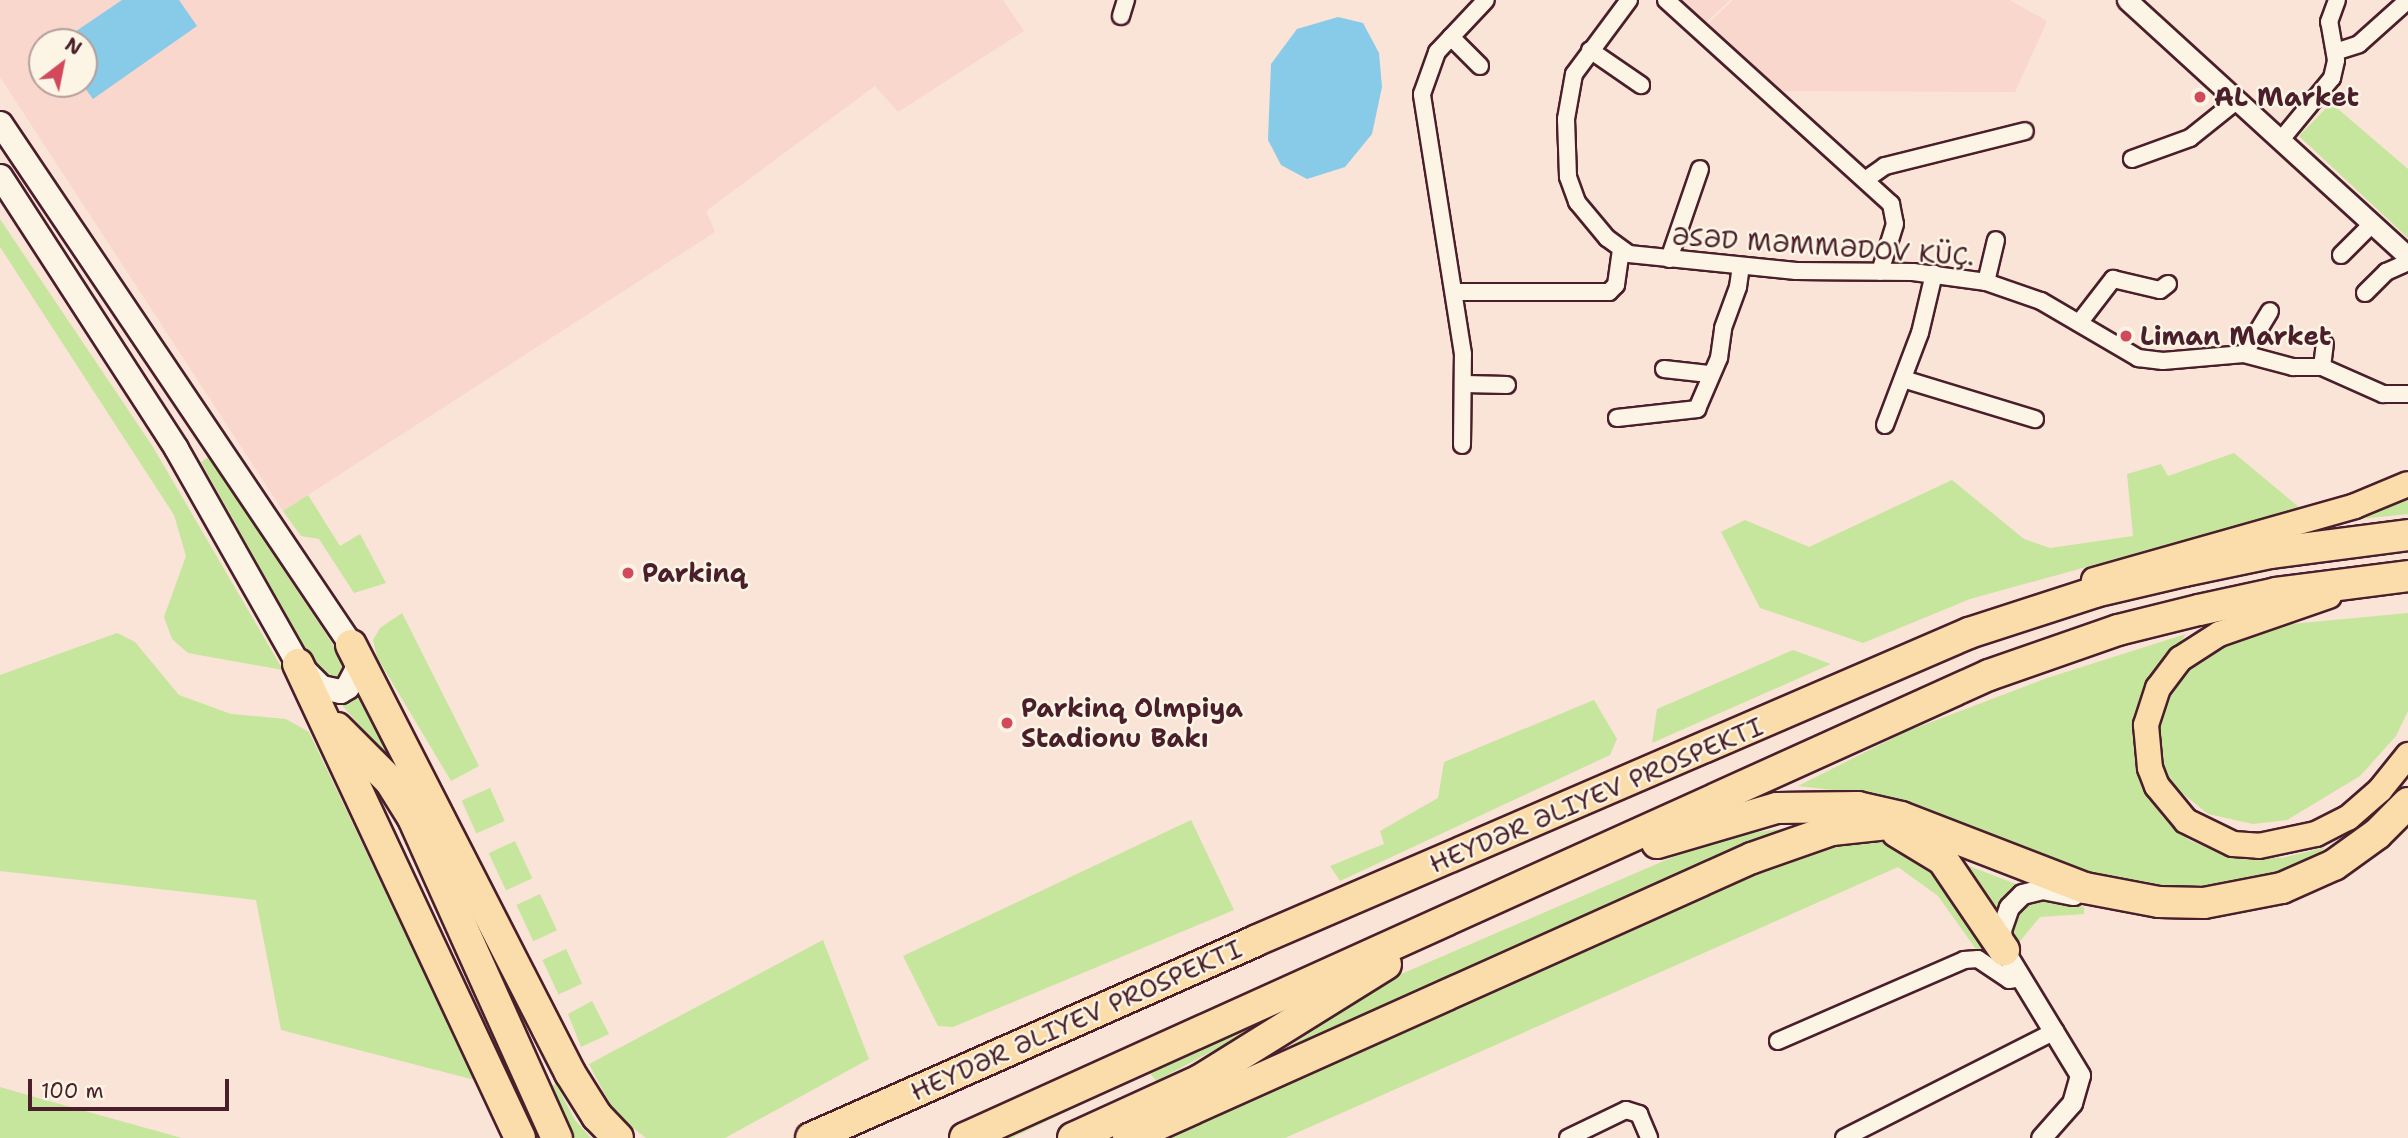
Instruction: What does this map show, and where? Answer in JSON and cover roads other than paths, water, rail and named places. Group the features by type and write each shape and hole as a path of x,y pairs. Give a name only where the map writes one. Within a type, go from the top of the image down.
{"highway":[{"name":"HEYDƏR ƏLIYEV PROSPEKTI","path":"815,1136 1969,633 2095,592 2184,570 2408,535"},
{"name":"HEYDƏR ƏLIYEV PROSPEKTI","path":"965,1138 2015,666 2118,630 2199,610 2276,593 2408,577"},
{"path":"351,645 570,1073 597,1116 618,1138"},
{"path":"298,664 325,716 520,1138"},
{"path":"325,716 378,767 407,807 557,1138"},
{"path":"1073,1138 1200,1080 1403,954 1525,885 1777,808 1858,807 1936,830 2085,888 2159,902 2226,901 2282,888 2334,865 2377,834 2408,803"},
{"path":"1128,1138 1752,858 1832,830 1874,824 1936,830"},
{"path":"1874,824 1910,837 1943,860 2004,950"}],"main road":[{"path":"0,123 351,645 355,676 340,691 321,687 298,664 176,448 0,176"},
{"path":"1969,633 2093,580 2355,506 2408,484"},
{"path":"2408,577 2249,621 2194,647 2158,688 2150,707 2147,748 2157,786 2186,821 2233,844 2259,846 2316,834 2348,818 2380,790 2408,755"}],"street":[{"path":"1121,16 1126,0"},
{"path":"1462,445 1465,384 1455,292 1422,107 1429,64 1486,0"},
{"path":"1455,292 1609,292 1616,285 1621,249 1588,218 1568,177 1570,88 1590,50 1629,0"},
{"path":"1666,0 1891,204 1896,215 1880,272"},
{"path":"2127,0 2408,259 2385,272 2365,293"},
{"path":"2280,141 2326,89 2335,70 2335,52 2329,22 2337,0"},
{"path":"2335,52 2358,44 2408,1"},
{"path":"1451,37 1480,66"},
{"path":"1590,50 1641,85"},
{"path":"2132,159 2190,138 2235,102"},
{"path":"1865,180 1885,166 2025,131"},
{"path":"1669,259 1700,169"},
{"path":"2341,255 2371,225"},
{"path":"1986,282 1996,240"},
{"name":"ƏSƏD MƏMMƏDOV KÜÇ.","path":"1621,249 1669,259 1741,266 1934,274 1986,282 2025,293 2138,358 2163,361 2244,354 2293,367 2322,367 2383,394 2408,394"},
{"path":"1618,418 1697,409 1709,374 1720,358 1724,321 1738,287 1741,266"},
{"path":"1885,425 1903,379 1934,274"},
{"path":"2079,323 2113,279 2160,290 2168,284"},
{"path":"2244,354 2270,311"},
{"path":"2322,367 2325,344"},
{"path":"1664,369 1709,374"},
{"path":"1903,379 2035,419"},
{"path":"1465,384 1507,385"},
{"path":"2041,1138 2072,1102 2081,1083 2078,1068 2004,950 2004,916 2015,900 2032,890 2156,909 2226,901"},
{"path":"1778,1041 1964,960 1978,960 2009,979 2021,978"},
{"path":"1844,1138 2055,1031"},
{"path":"1568,1138 1626,1110 1639,1114 1649,1138"}],"water":[{"path":"122,0 179,0 197,26 98,95 98,28 81,28"},
{"path":"1338,17 1363,23 1379,53 1382,87 1372,134 1345,167 1307,179 1281,165 1268,140 1271,64 1297,29"}],"place":[{"name":"AL Market","path":"2200,97"},
{"name":"Liman Market","path":"2126,336"},
{"name":"Parkinq","path":"628,573"},
{"name":"Parkinq Olmpiya Stadionu Bakı","path":"1007,723"}]}
